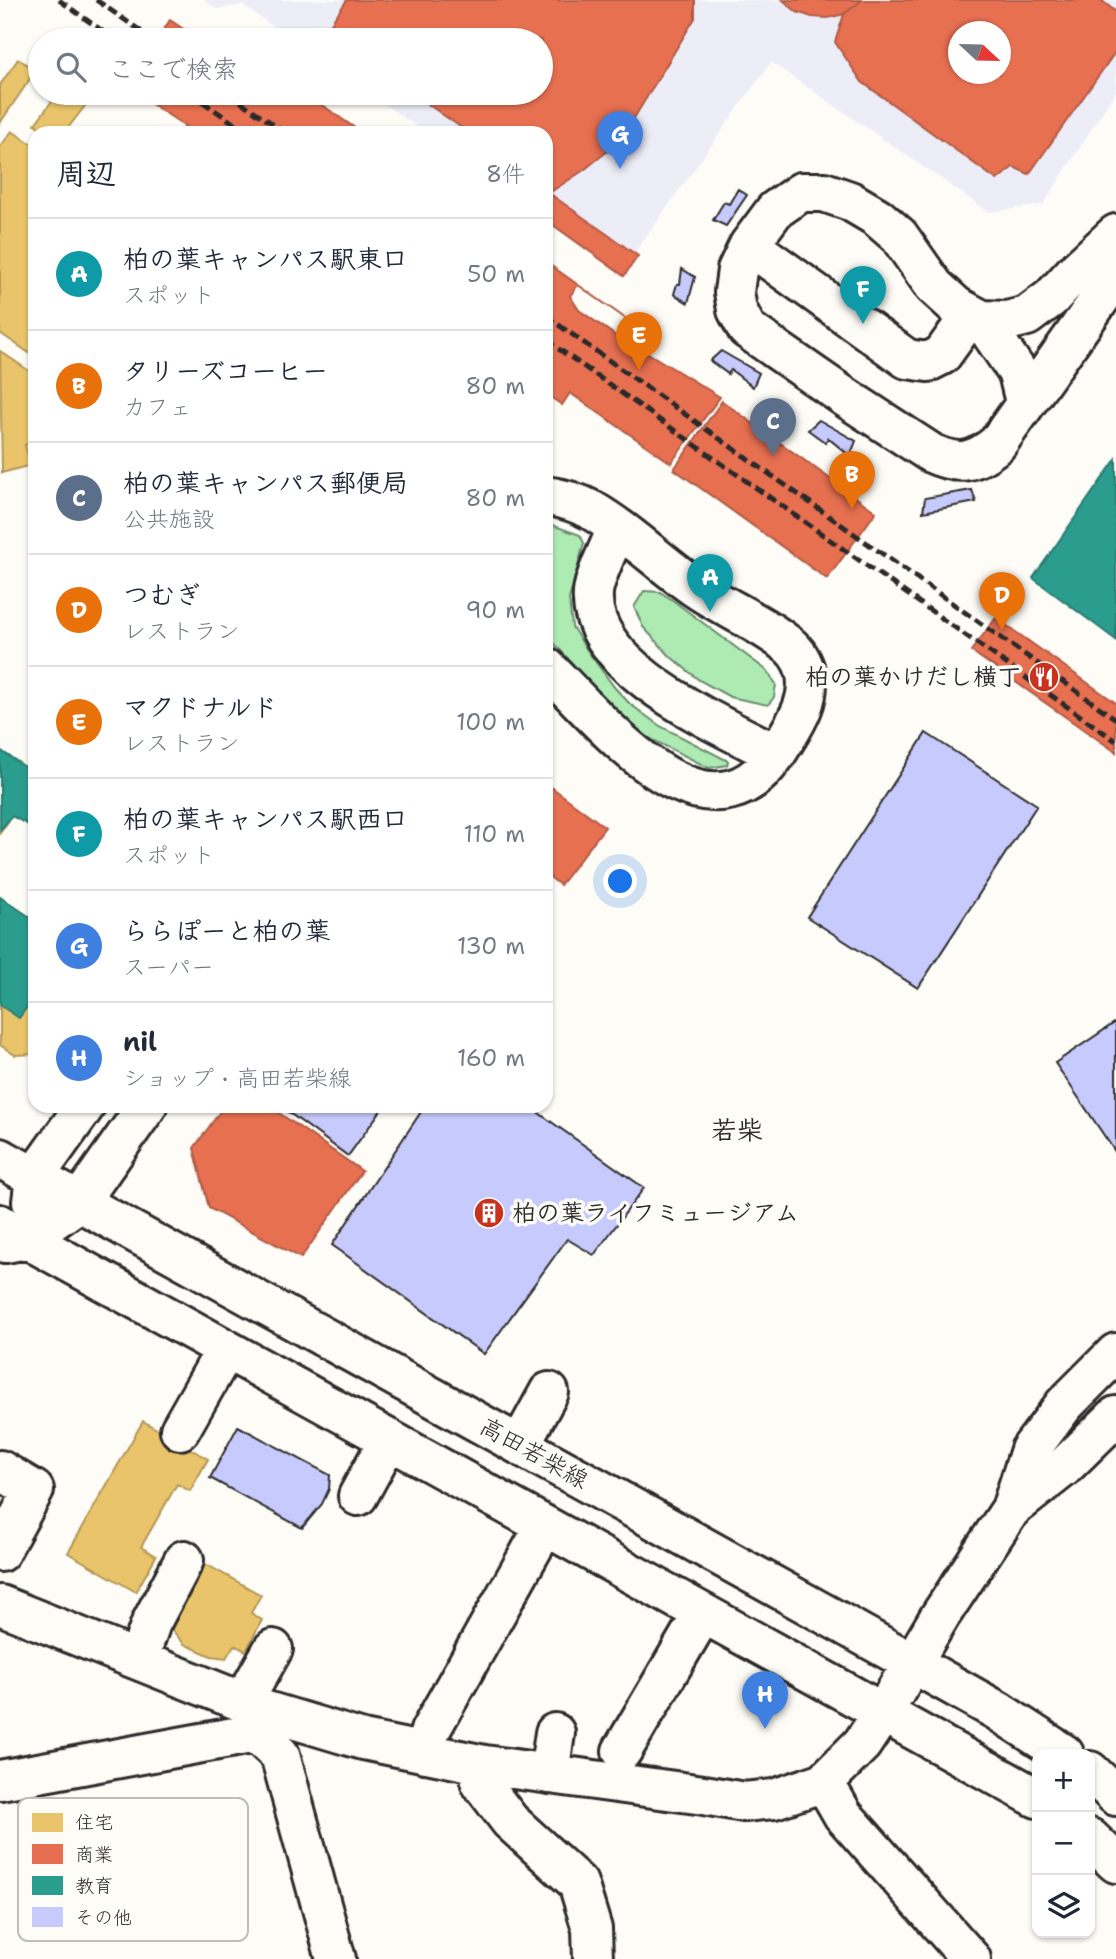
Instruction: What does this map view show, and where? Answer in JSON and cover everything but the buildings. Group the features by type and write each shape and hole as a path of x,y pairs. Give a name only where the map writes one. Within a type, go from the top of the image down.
{"street":[{"path":"1025,402 1018,373 976,318 934,286 899,236 877,217 850,201 824,192 801,192 775,210 749,245 737,270 734,292 737,310 747,328 915,443 946,460 962,461 982,456 997,444 1102,296 1116,255"},
{"path":"976,318 1007,321 1027,316 1051,298 1116,234"},
{"path":"749,245 908,359 929,362 942,355 976,318"},
{"path":"553,497 569,499 592,510 697,589 782,640 797,652 805,671 807,690 799,718 776,754 751,782 729,791 699,789 680,782 632,754 553,674"},
{"path":"617,528 593,591 595,618 609,643 643,678 681,704 776,754"},
{"path":"9,1236 35,1177 80,1113"},
{"path":"9,1236 80,1201 142,1113"},
{"name":"高田若柴線","path":"0,1158 998,1711 1057,1749"},
{"path":"9,1236 226,1349 1032,1795"},
{"path":"180,1430 226,1349"},
{"path":"0,1605 138,1660 254,1715 485,1765 744,1802 774,1800 824,1782 862,1744 940,1616 1011,1509 1030,1450 1064,1405 1116,1353"},
{"path":"520,1445 549,1392"},
{"path":"1011,1509 1064,1467 1116,1416"},
{"path":"358,1496 389,1439"},
{"path":"0,1470 34,1490 0,1552"},
{"path":"425,1753 430,1731 545,1526"},
{"path":"138,1660 151,1623 184,1560"},
{"path":"622,1751 703,1613"},
{"path":"273,1649 254,1715 280,1755 336,1959"},
{"path":"0,1780 254,1715"},
{"path":"548,1774 555,1733"},
{"path":"485,1765 481,1783 510,1821 578,1883 592,1929 593,1959"},
{"path":"1095,1776 1116,1796"},
{"path":"824,1782 843,1815 971,1959"},
{"path":"1095,1843 1116,1863"}],"shaded area":[{"path":"204,0 1116,0 1116,91 1043,205 989,212 771,62 622,270 553,222 553,126 416,126 385,105 553,105 553,28 276,28 242,5 217,9"}],"green space":[{"path":"553,525 580,535 584,543 569,599 572,627 589,653 630,704 660,726 728,761 727,765 709,768 645,736 605,700 553,642"},
{"path":"644,591 660,592 671,599 766,670 776,684 774,697 768,705 730,697 699,680 671,657 643,627 634,607"}],"railway":[{"path":"59,0 98,28"},
{"path":"96,0 137,28"},
{"path":"207,105 238,126"},
{"path":"245,105 276,126"},
{"path":"553,321 1116,719"},
{"path":"553,345 1116,741"}],"place":[{"name":"ららぽーと柏の葉","path":"620,169"},
{"name":"柏の葉キャンパス駅西口","path":"863,324"},
{"name":"マクドナルド","path":"639,370"},
{"name":"柏の葉キャンパス郵便局","path":"773,456"},
{"name":"タリーズコーヒー","path":"852,509"},
{"name":"柏の葉キャンパス駅東口","path":"710,612"},
{"name":"つむぎ","path":"1002,630"},
{"name":"柏の葉かけだし横丁","path":"1044,677"},
{"name":"柏の葉ライフミュージアム","path":"489,1213"},
{"name":"nil","path":"765,1729"}],"district":[{"name":"若柴","path":"737,1129"}]}
